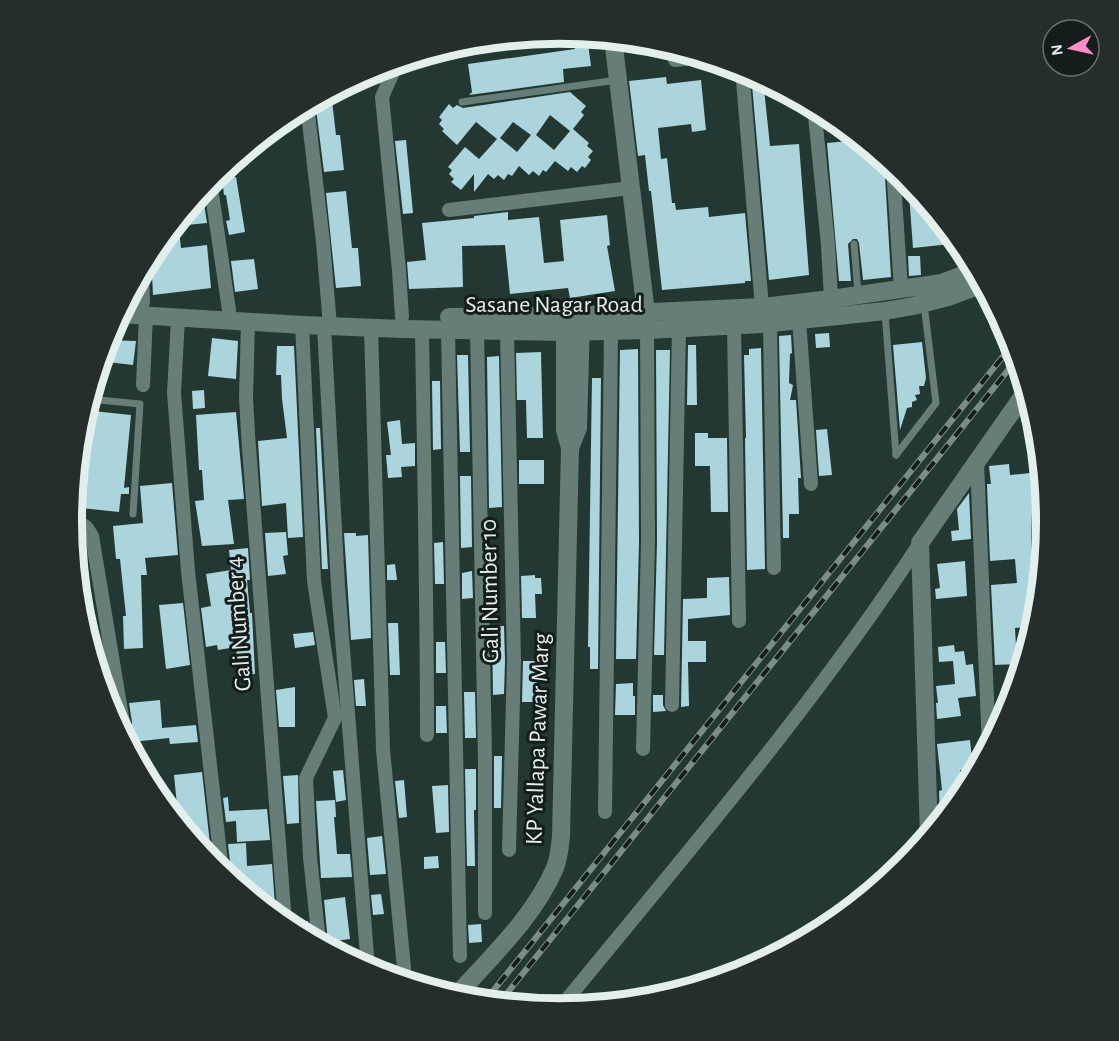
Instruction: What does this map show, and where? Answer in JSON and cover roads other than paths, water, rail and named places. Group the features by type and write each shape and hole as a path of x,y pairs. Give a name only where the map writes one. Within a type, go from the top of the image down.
{"street":[{"path":"614,47 647,321 648,542 642,750"},
{"path":"675,60 680,59"},
{"path":"390,75 382,97 402,317"},
{"path":"743,81 766,315 774,568"},
{"path":"308,115 328,322 337,565 367,956"},
{"path":"815,118 831,299"},
{"path":"894,180 901,289"},
{"path":"449,210 630,188"},
{"path":"212,194 229,310"},
{"name":"Sasane Nagar Road","path":"139,307 178,318 302,325 402,317 573,324 611,331 647,321 680,328 734,326 766,315 831,299 942,283 967,273"},
{"name":"Sasane Nagar Road","path":"139,307 229,310 371,327 507,331 573,324 766,315 799,320 885,311 924,303 975,286"},
{"path":"139,307 143,385"},
{"path":"178,318 174,393 186,548 220,856"},
{"path":"799,320 811,484"},
{"name":"Gali Number 4","path":"248,322 247,425 284,910"},
{"name":"KP Yallapa Pawar Marg","path":"464,987 518,927 544,890 556,866 561,836 570,448 578,428 573,324"},
{"path":"302,325 314,581 335,718 306,778 310,857 318,932"},
{"path":"734,326 739,621"},
{"path":"371,327 383,750 404,968"},
{"path":"672,705 680,328"},
{"path":"422,329 427,735"},
{"path":"448,330 460,956"},
{"path":"477,330 485,759 485,913"},
{"name":"Gali Number 10","path":"507,331 514,661 509,850"},
{"path":"605,812 611,331"},
{"path":"569,997 765,756 880,604 1021,399"},
{"path":"977,463 988,728"},
{"path":"82,525 92,536 120,705"},
{"path":"920,543 928,823"}],"lane":[{"path":"462,102 618,80"},
{"path":"854,243 858,296"},
{"path":"885,311 896,455 936,403 924,303"},
{"path":"98,400 140,404 133,514"}],"railway":[{"path":"492,992 1006,353"},
{"path":"506,994 1011,367"}]}
